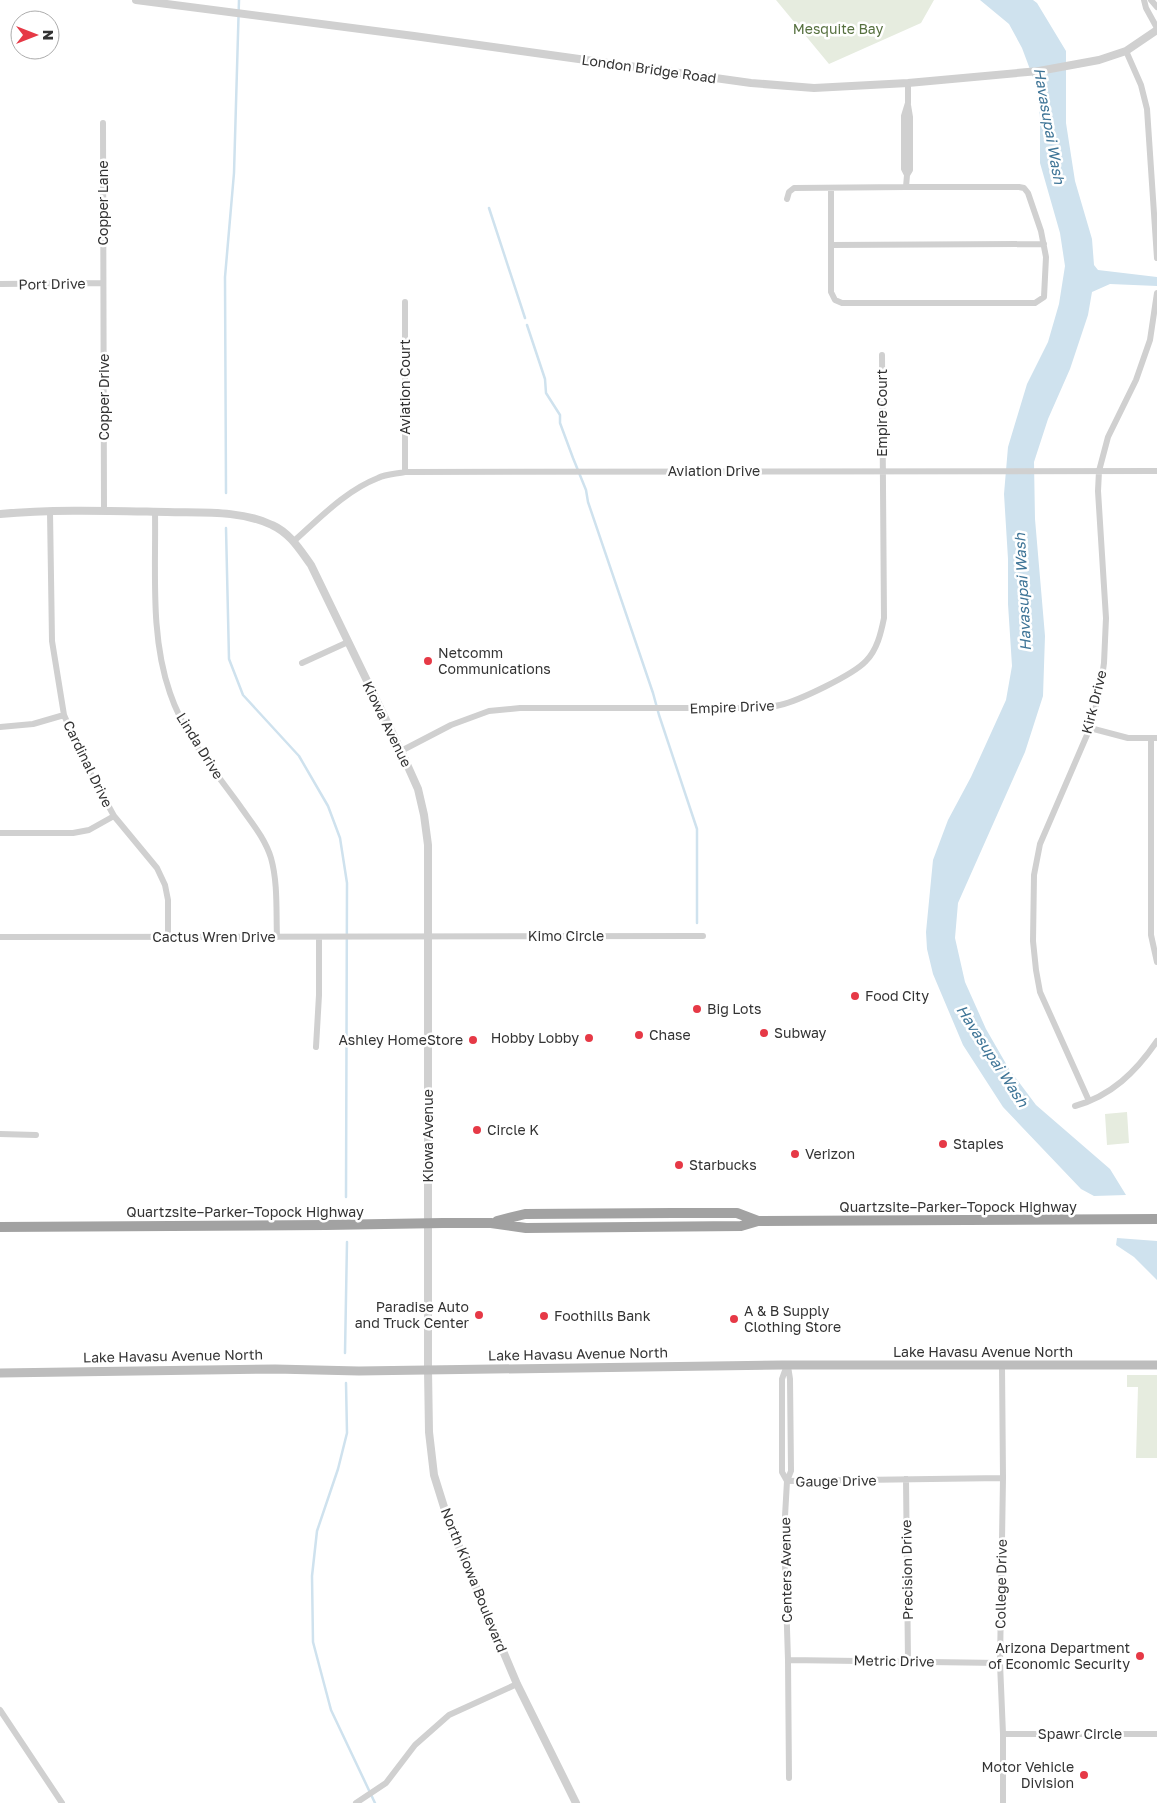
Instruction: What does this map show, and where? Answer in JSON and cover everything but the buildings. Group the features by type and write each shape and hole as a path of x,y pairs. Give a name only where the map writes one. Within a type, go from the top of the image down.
{"highway":[{"name":"Quartzsite–Parker–Topock Highway","path":"0,1227 491,1223 525,1214 737,1213 758,1221 1157,1219"}],"main road":[{"name":"Lake Havasu Avenue North","path":"0,1373 275,1368 328,1371 787,1365 1157,1365"}],"street":[{"name":"London Bridge Road","path":"136,0 751,83 814,88 908,83 1040,71 1099,60 1126,50 1157,29"},
{"path":"1144,0 1157,29"},
{"path":"1151,0 1157,7"},
{"path":"1126,50 1141,85 1147,108 1154,166 1157,258"},
{"path":"906,187 907,175 910,170 908,83"},
{"name":"Copper Lane","path":"103,123 103,283"},
{"path":"787,200 789,192 794,188 1019,187 1024,188 1028,193 1042,231 1046,257 1044,297 1035,303 842,303 834,300 831,292 831,188"},
{"path":"831,245 1044,244"},
{"name":"Port Drive","path":"0,284 103,283"},
{"name":"Copper Drive","path":"103,283 104,511"},
{"name":"Kirk Drive","path":"1089,1101 1040,992 1033,932 1034,875 1040,844 1090,728 1100,691 1104,663 1106,618 1098,492 1099,471 1108,437 1136,380 1150,340 1157,293"},
{"name":"Aviation Court","path":"405,302 405,472"},
{"name":"Empire Court","path":"882,355 882,471"},
{"name":"Empire Drive","path":"401,751 451,725 489,711 520,708 756,708 781,705 801,698 851,673 867,661 876,646 884,618 882,471"},
{"name":"Aviation Drive","path":"294,541 357,488 379,477 405,472 1157,471"},
{"name":"Kiowa Avenue","path":"0,514 104,511 250,516 274,525 294,541 311,565 401,751 418,790 424,815 428,845 429,937 428,1223"},
{"name":"Cardinal Drive","path":"50,512 52,641 64,715 86,765 114,816 157,868 165,885 168,900 168,938"},
{"name":"Linda Drive","path":"155,512 157,625 161,663 182,721 195,744 258,831 270,856 275,879 277,937"},
{"path":"302,663 348,642"},
{"path":"0,727 33,724 64,715"},
{"path":"1090,728 1128,738 1154,738 1151,935 1157,962"},
{"path":"0,833 74,834 89,830 114,816"},
{"name":"Kimo Circle","path":"429,937 703,936"},
{"name":"Cactus Wren Drive","path":"0,937 429,937"},
{"path":"316,1047 319,996 319,938"},
{"path":"1075,1106 1110,1091 1128,1077 1148,1055 1157,1041"},
{"path":"0,1134 36,1135"},
{"name":"North Kiowa Boulevard","path":"428,1223 429,1432 434,1475 449,1523 517,1684 576,1803"},
{"name":"Centers Avenue","path":"787,1365 782,1379 782,1472 786,1481 784,1534 790,1778"},
{"name":"College Drive","path":"1002,1366 1003,1478 1000,1663 1004,1734 1004,1803"},
{"name":"Gauge Drive","path":"786,1481 1003,1478"},
{"name":"Precision Drive","path":"906,1479 908,1661"},
{"name":"Metric Drive","path":"788,1660 1000,1663"},
{"path":"356,1803 386,1783 415,1745 449,1715 517,1684"},
{"path":"0,1710 62,1803"},
{"name":"Spawr Circle","path":"1004,1734 1157,1734"}],"green space":[{"name":"Mesquite Bay","path":"776,0 934,0 921,23 829,64"},
{"path":"1127,1112 1129,1143 1107,1145 1105,1114"},
{"path":"1127,1375 1157,1375 1157,1458 1136,1458 1138,1387 1127,1387"}],"water":[{"name":"Havasupai Wash","path":"980,0 1033,0 1037,3 1066,51 1066,123 1075,181 1092,239 1094,265 1098,270 1157,277 1157,286 1110,284 1092,292 1088,315 1070,369 1048,419 1034,462 1035,519 1045,636 1043,696 1025,752 958,903 955,938 965,982 986,1029 1009,1069 1036,1105 1110,1169 1126,1195 1094,1196 1081,1189 1003,1107 963,1045 933,974 927,949 926,932 933,860 948,820 971,777 1006,700 1012,666 1004,494 1008,447 1027,384 1048,342 1059,304 1065,266 1060,233 1040,163 1040,118 1037,88 1022,48 1009,24"},
{"path":"1117,1238 1157,1241 1157,1280 1134,1257 1116,1245"}],"waterway":[{"path":"226,493 225,277 234,173 239,0"},
{"path":"489,208 525,318"},
{"path":"527,325 545,379 546,393 560,415 560,423 586,490 588,502 697,829 697,923"},
{"path":"226,528 229,659 243,695 299,756 328,806 340,838 347,883 346,1197"},
{"path":"345,1353 347,1242"},
{"path":"346,1383 347,1433 338,1469 317,1531 312,1576 313,1642 331,1710 375,1803"}],"place":[{"name":"Netcomm Communications","path":"428,661"},
{"name":"Food City","path":"855,996"},
{"name":"Big Lots","path":"697,1009"},
{"name":"Subway","path":"764,1033"},
{"name":"Chase","path":"639,1035"},
{"name":"Hobby Lobby","path":"589,1038"},
{"name":"Ashley HomeStore","path":"473,1040"},
{"name":"Circle K","path":"477,1130"},
{"name":"Staples","path":"943,1144"},
{"name":"Verizon","path":"795,1154"},
{"name":"Starbucks","path":"679,1165"},
{"name":"Paradise Auto and Truck Center","path":"479,1315"},
{"name":"Foothills Bank","path":"544,1316"},
{"name":"A & B Supply Clothing Store","path":"734,1319"},
{"name":"Arizona Department of Economic Security","path":"1140,1656"},
{"name":"Motor Vehicle Division","path":"1084,1775"}]}
